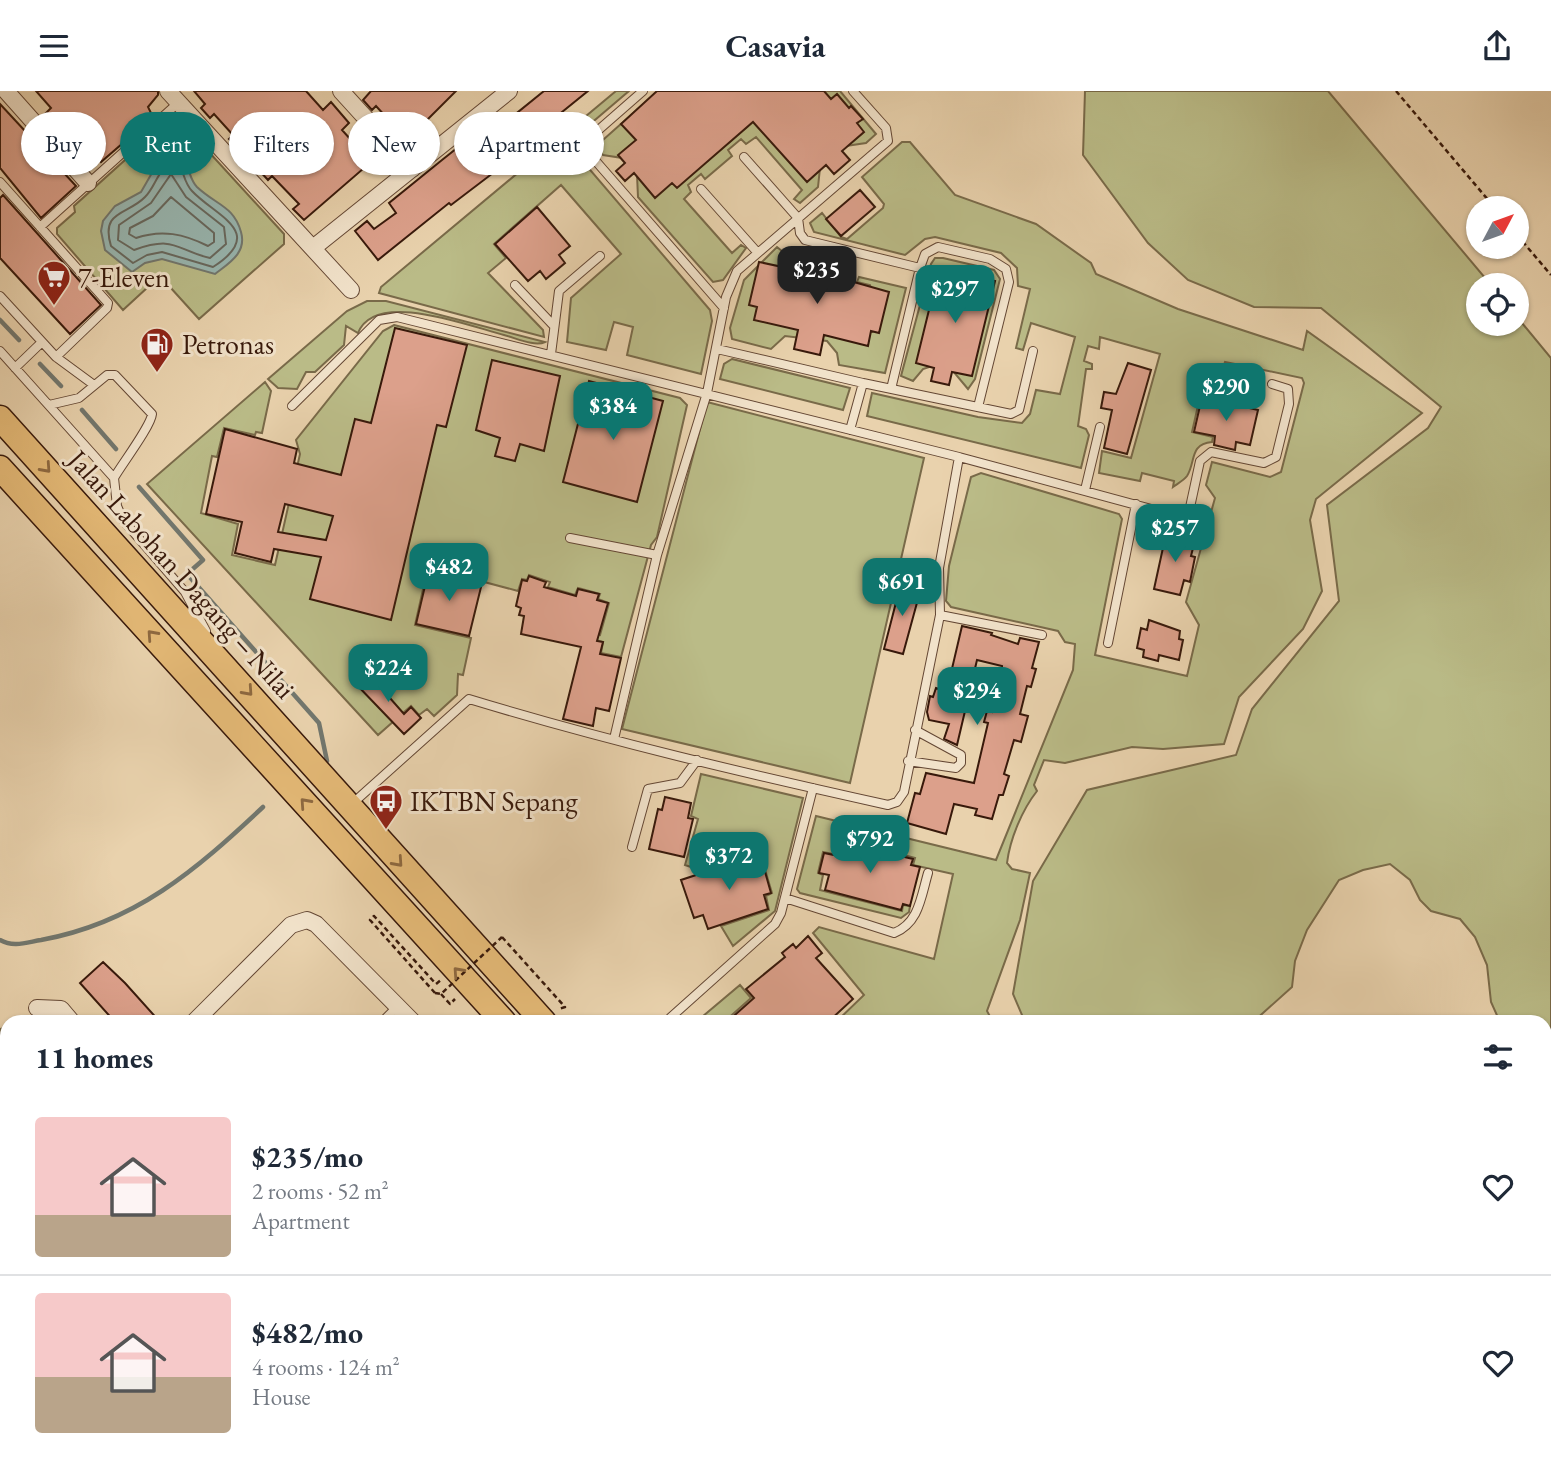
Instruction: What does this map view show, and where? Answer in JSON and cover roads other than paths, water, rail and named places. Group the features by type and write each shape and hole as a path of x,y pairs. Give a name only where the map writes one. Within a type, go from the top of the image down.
{"main road":[{"name":"Jalan Labohan Dagang ‒ Nilai","path":"0,418 538,1015"},
{"path":"0,468 498,1015"}],"street":[{"path":"6,91 88,183"},
{"path":"341,91 360,112"},
{"path":"440,146 509,91"},
{"path":"173,97 351,290"},
{"path":"313,248 404,175"},
{"path":"201,1015 291,925 307,920 316,924 406,1015"},
{"path":"37,1009 61,1009 66,1015"}],"lane":[{"path":"643,91 587,140 587,151 724,308"},
{"path":"614,739 657,555 707,393 724,308 737,271 888,141 886,128 853,91"},
{"path":"40,227 173,97"},
{"path":"744,157 798,218 800,233 805,240 920,268"},
{"path":"0,182 108,303 107,308 55,357"},
{"path":"701,189 757,253"},
{"path":"891,389 920,268 925,254 938,247 990,259 1006,269 1009,282 978,407"},
{"path":"551,354 559,291 600,256"},
{"path":"515,285 553,325"},
{"path":"0,296 55,357 93,386"},
{"path":"292,406 379,320 397,317 959,457 1177,516 1189,512 1200,461 1211,453 1264,463 1276,457 1289,404 1288,389 1272,384"},
{"path":"15,367 42,342"},
{"path":"717,349 1011,414 1019,410 1033,351"},
{"path":"0,351 114,478"},
{"path":"49,405 79,398 107,375 115,375 152,414 152,421 127,454 114,478 117,506 123,520 185,592 222,662"},
{"path":"850,430 863,383"},
{"path":"1085,490 1100,427"},
{"path":"351,805 469,699 614,739 813,788 888,805 897,802 904,792 908,761 940,615 939,568 959,457"},
{"path":"1108,643 1136,504"},
{"path":"570,538 657,555"},
{"path":"940,615 1042,635"},
{"path":"908,761 947,769 956,768 961,763 961,755 915,730"},
{"path":"632,847 648,789 680,783 697,760"},
{"path":"672,1015 775,924 785,898 813,788"},
{"path":"785,898 894,933 905,928 915,917 928,873"},
{"path":"389,1015 398,1006"}],"water":[{"path":"151,175 190,175 197,187 229,211 238,223 242,239 239,252 215,274 162,259 145,263 132,272 105,250 101,231 103,221 115,206 141,192"}],"waterway":[{"path":"0,320 19,340"},
{"path":"40,364 61,386"},
{"path":"82,410 116,449"},
{"path":"139,487 203,560 187,574 319,723 327,761"},
{"path":"0,940 20,944 75,932 135,907 188,872 263,807"}],"place":[{"name":"7-Eleven","path":"54,307"},
{"name":"Petronas","path":"157,374"},
{"name":"IKTBN Sepang","path":"386,831"}]}
